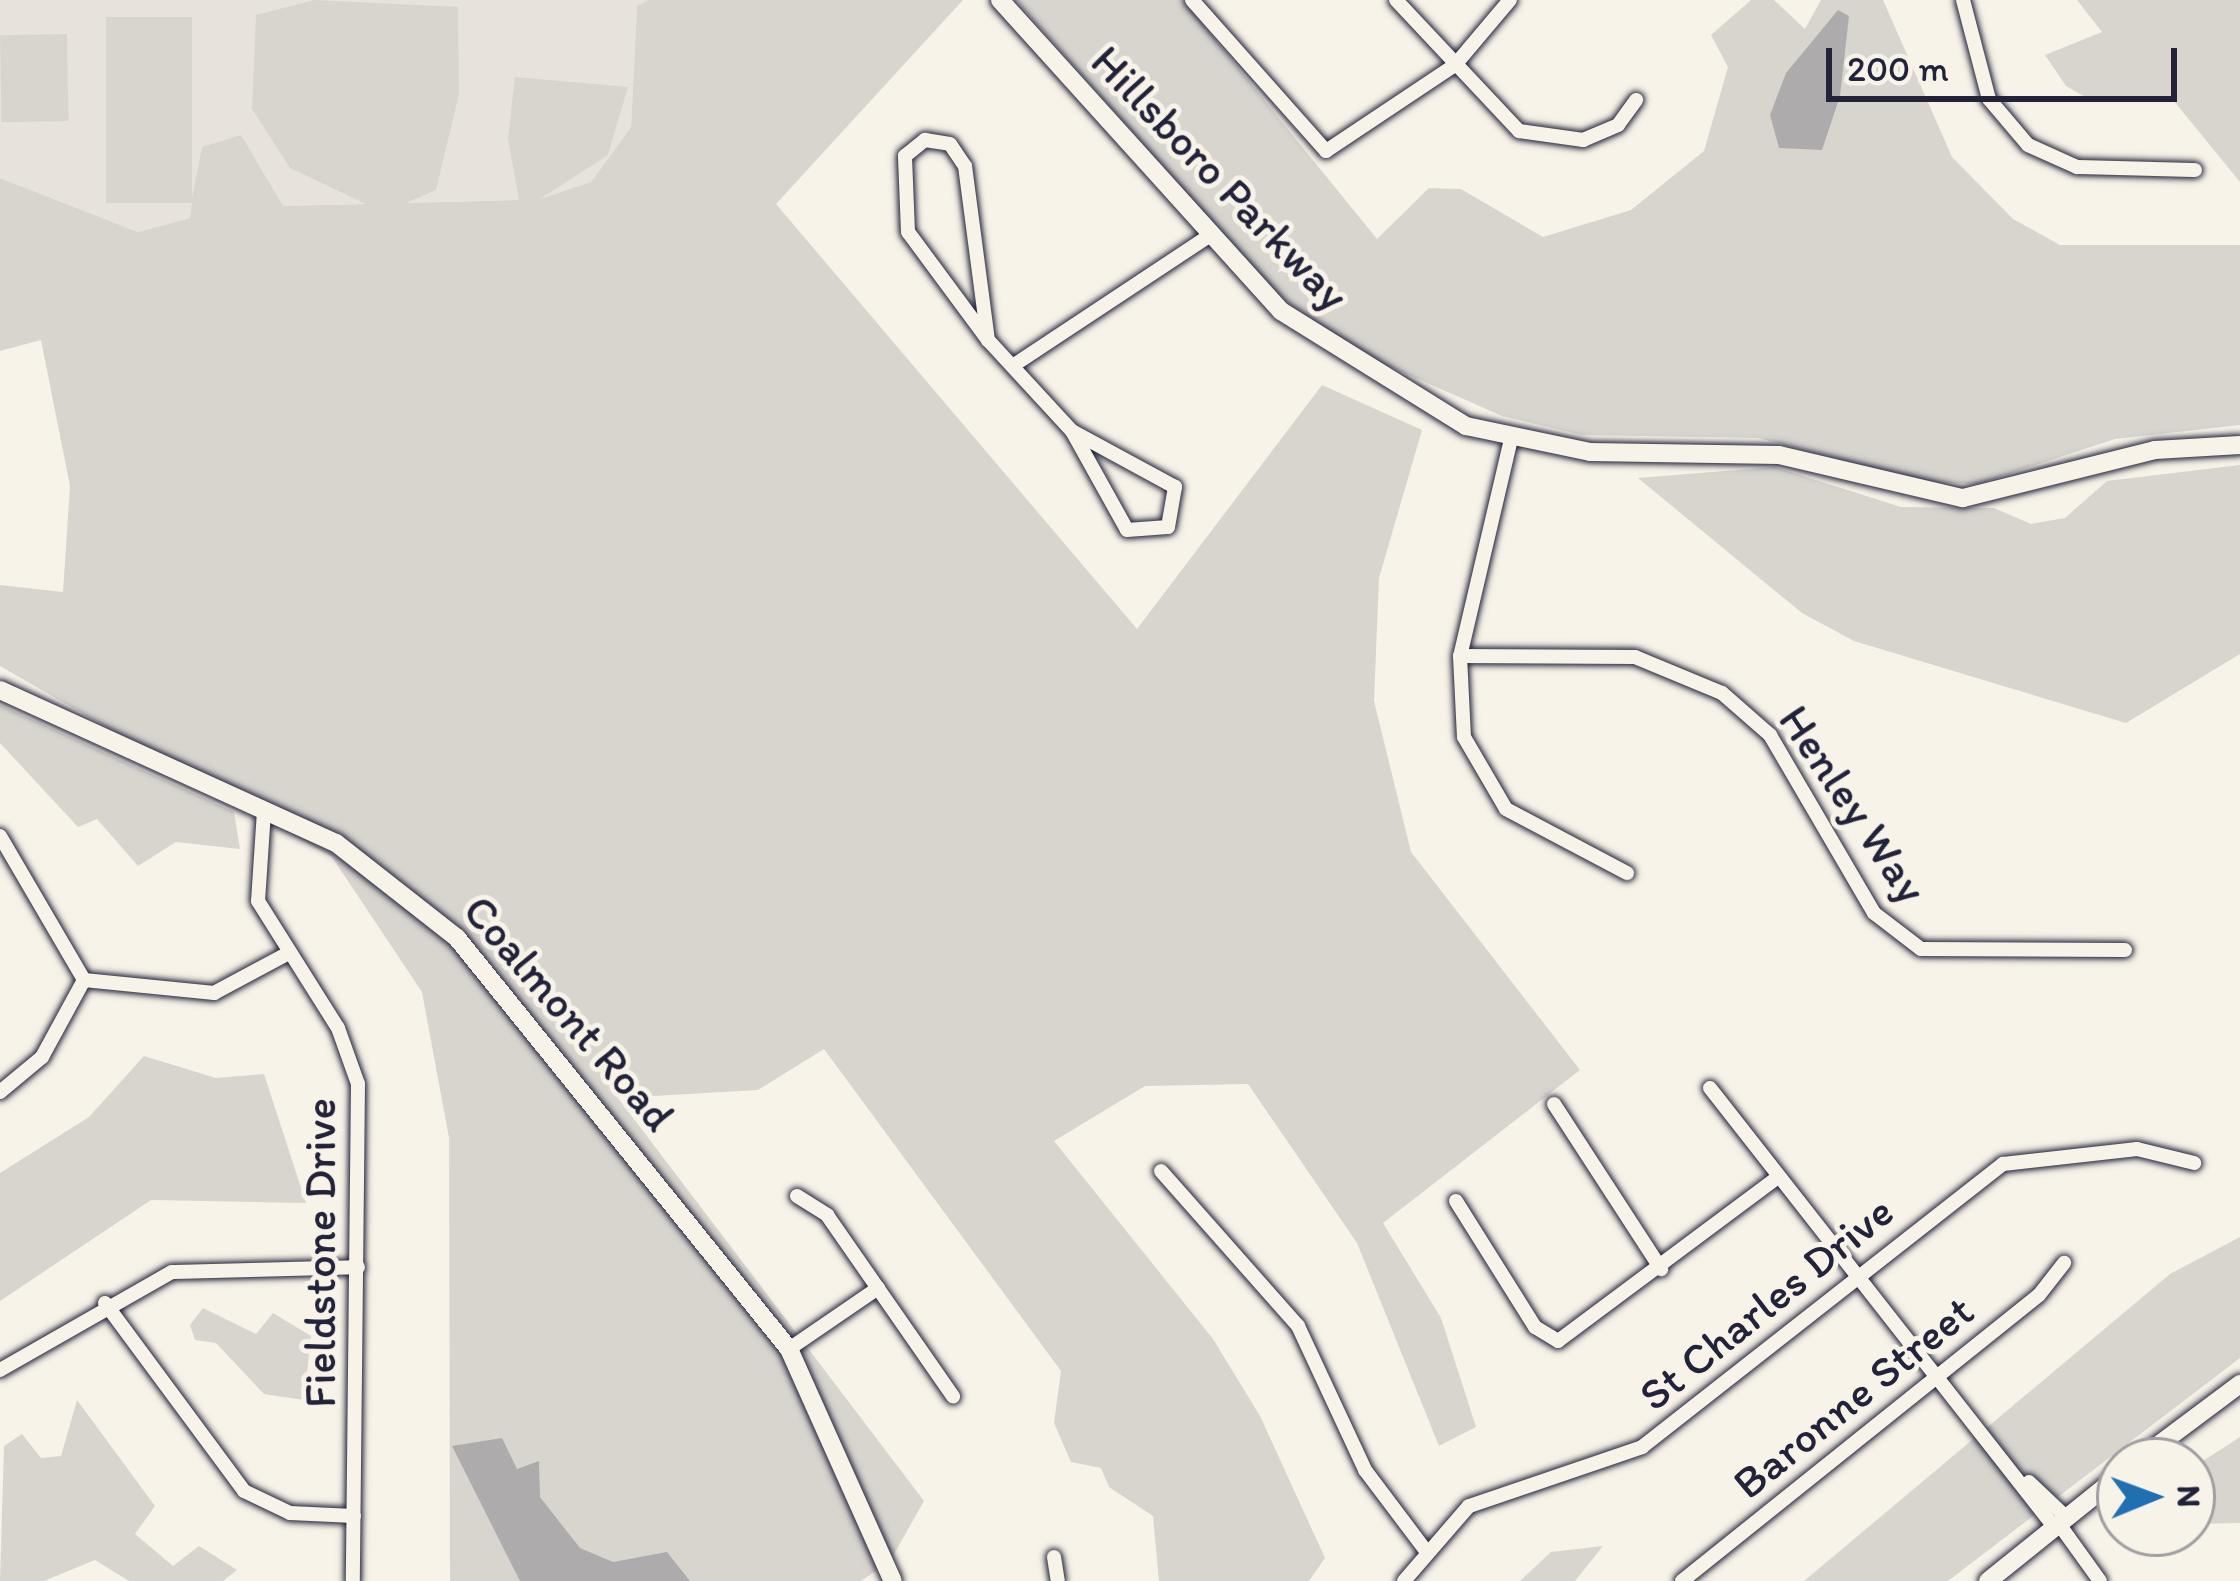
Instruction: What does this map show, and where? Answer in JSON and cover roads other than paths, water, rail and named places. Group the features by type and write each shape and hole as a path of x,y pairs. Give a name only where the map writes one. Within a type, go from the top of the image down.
{"street":[{"name":"Hillsboro Parkway","path":"1000,0 1209,236 1346,358 1439,416 1511,439 1606,454 1779,455 1963,498 2155,450 2240,445"},
{"path":"1192,0 1326,151 1455,65 1510,0"},
{"path":"1396,0 1500,116 1545,139 1601,133 1636,100"},
{"path":"1963,0 1984,88 2018,137 2077,166 2194,170"},
{"path":"988,340 965,166 950,144 925,140 905,156 903,217 925,267 988,340 1072,431 1126,530 1168,527 1175,488 1072,431"},
{"path":"1014,365 1209,236"},
{"path":"1511,439 1460,656 1459,722 1482,783 1551,841 1627,873"},
{"name":"Henley Way","path":"1460,656 1634,657 1722,693 1781,751 1874,913 1921,949 2125,950"},
{"name":"Coalmont Road","path":"0,690 376,868 457,938 789,1348 893,1581"},
{"name":"Fieldstone Drive","path":"264,812 258,901 285,956 354,1060 358,1267 353,1581"},
{"path":"0,836 85,980"},
{"path":"85,980 214,993 285,956"},
{"path":"0,1093 42,1057 85,980"},
{"path":"1710,1088 2029,1483 2100,1581"},
{"path":"1555,1103 1661,1270"},
{"name":"St Charles Drive","path":"1404,1581 1426,1551 1490,1495 1642,1447 1860,1276 2025,1155 2166,1150 2194,1163"},
{"path":"1161,1171 1298,1326 1365,1470 1426,1551"},
{"path":"1456,1201 1554,1341 1583,1332 1778,1177"},
{"path":"797,1196 827,1215 953,1396"},
{"name":"Baronne Street","path":"1682,1581 1939,1375 2064,1263"},
{"path":"0,1370 105,1303 201,1266 358,1267"},
{"path":"789,1348 878,1288"},
{"path":"105,1303 244,1491 290,1513 355,1516"},
{"path":"2169,1437 2240,1384"},
{"path":"1988,1581 2096,1494"},
{"path":"1054,1557 1058,1581"}]}
